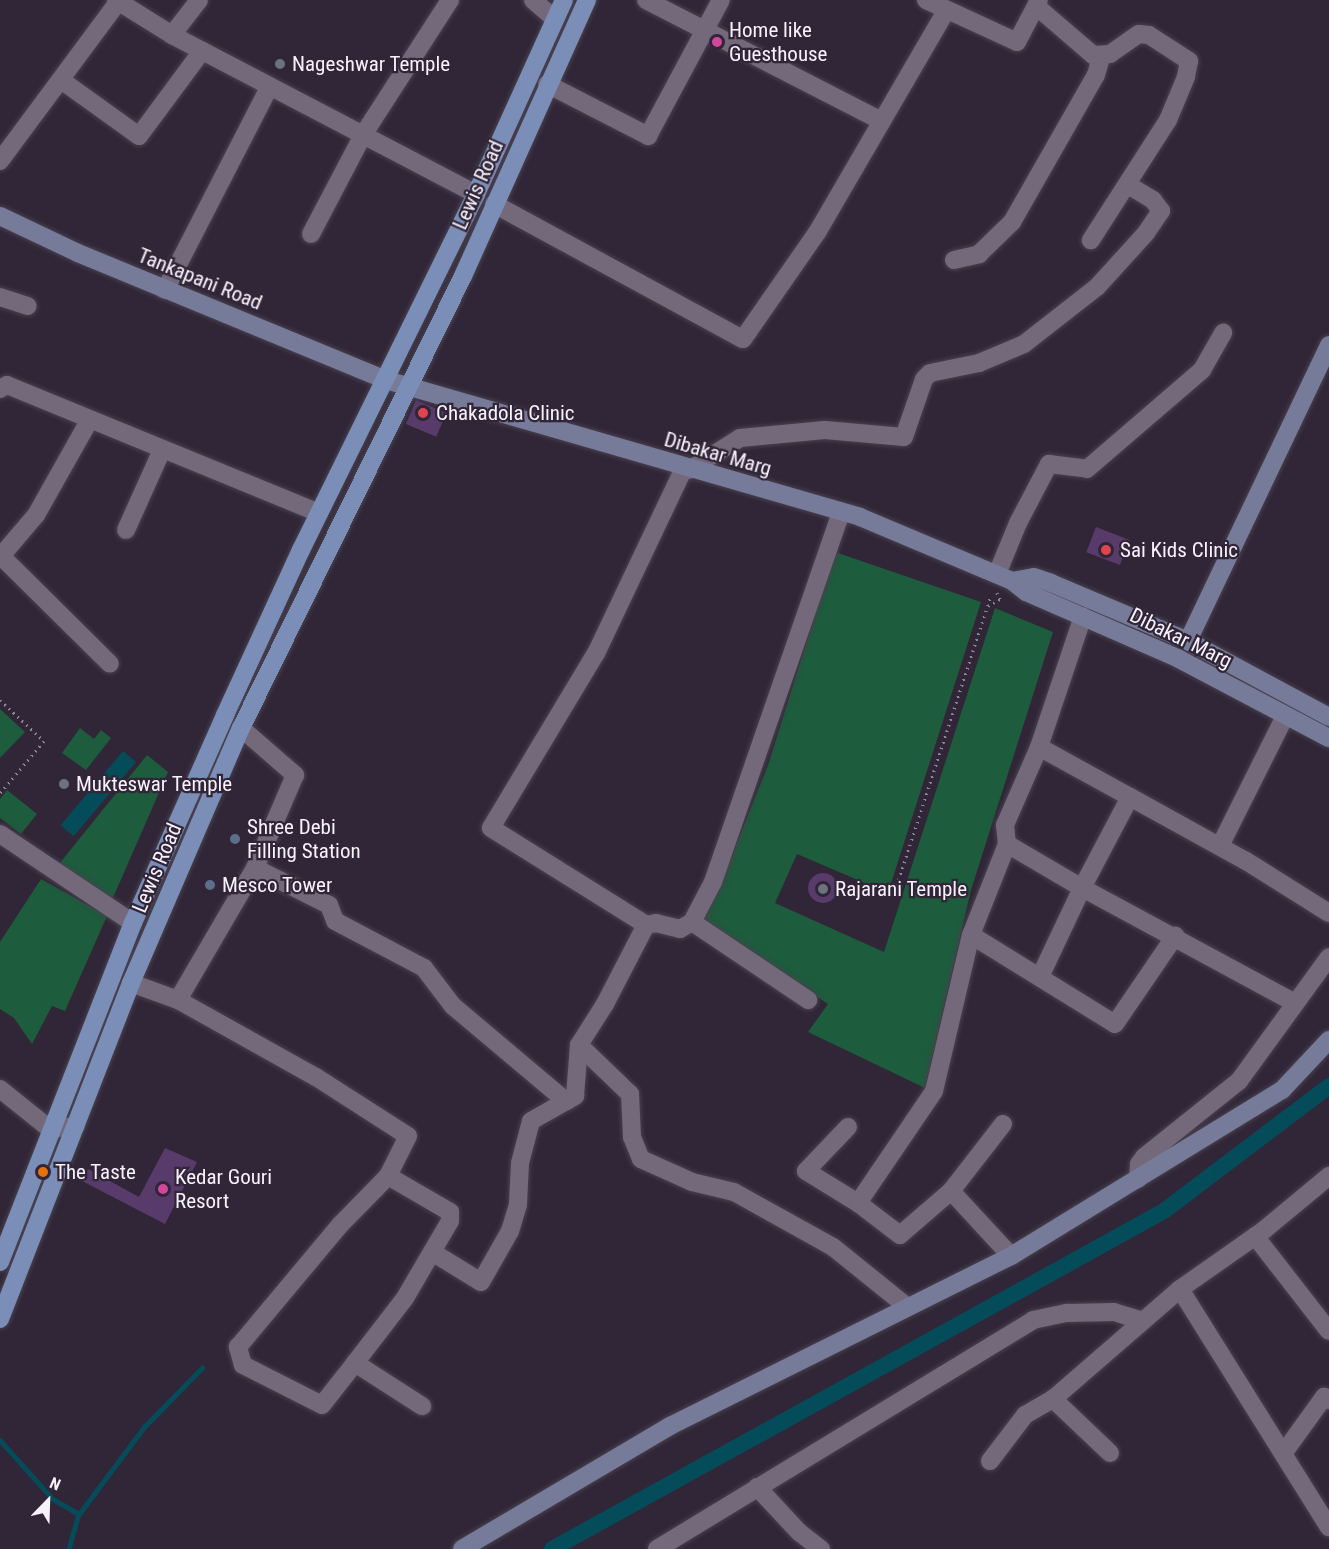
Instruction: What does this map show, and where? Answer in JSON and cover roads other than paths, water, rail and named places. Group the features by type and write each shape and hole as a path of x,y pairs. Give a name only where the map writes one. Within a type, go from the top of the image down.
{"main road":[{"name":"Lewis Road","path":"0,1262 50,1129 133,922 319,513 476,194 564,0"},
{"name":"Lewis Road","path":"0,1318 131,983 241,728 494,204 587,0"},
{"name":"Tankapani Road","path":"0,216 165,290 386,380 407,386"},
{"path":"1188,642 1329,345"},
{"name":"Dibakar Marg","path":"407,386 686,469 841,512 1179,659 1329,738"},
{"name":"Dibakar Marg","path":"1001,580 1034,577 1051,583 1188,642 1329,717"},
{"path":"462,1549 670,1426 906,1306 1011,1256 1282,1090 1329,1040"}],"street":[{"path":"172,35 199,0"},
{"path":"311,234 363,135 450,0"},
{"path":"533,0 555,19"},
{"path":"646,0 881,121"},
{"path":"547,84 648,136 721,0"},
{"path":"926,0 1017,42 1038,3 1080,48 1101,57"},
{"path":"0,161 117,1 172,35 476,194"},
{"path":"494,204 743,339 818,231 946,11"},
{"path":"954,260 979,254 1012,222 1096,75 1101,57 1139,34 1149,35 1189,61 1186,77 1168,120 1091,240"},
{"path":"61,80 139,136 202,51"},
{"path":"165,290 270,86"},
{"path":"841,512 713,882 692,922 680,929 656,923 646,925 491,828 596,653 686,469 740,438 825,430 904,437 924,379 930,374 979,363 1024,344 1096,287 1139,241 1161,211 1153,200 1128,185"},
{"path":"0,297 28,306"},
{"path":"1001,580 1018,523 1049,464 1087,469 1202,370 1223,333"},
{"path":"0,389 7,385 89,421 319,513"},
{"path":"89,421 36,515 1,556 110,664"},
{"path":"126,530 162,450"},
{"path":"858,1203 934,1091 971,935 1007,844 1005,825 1039,747 1083,616"},
{"path":"1220,846 1285,716"},
{"path":"178,1000 255,868 295,775 241,728"},
{"path":"1039,747 1220,846 1329,913"},
{"path":"1040,977 1130,797"},
{"path":"0,834 133,922"},
{"path":"1007,844 1295,1003"},
{"path":"255,868 329,905 335,921 424,968 453,1006 566,1101"},
{"path":"692,922 808,1000"},
{"path":"432,1252 481,1282 510,1231 531,1121 574,1096 579,1045 605,1004 646,925"},
{"path":"971,935 1115,1024 1175,936"},
{"path":"1138,1179 1140,1161 1239,1081 1329,957"},
{"path":"131,983 178,1000 316,1077 408,1136 388,1176 341,1224 238,1347 243,1365 322,1405 405,1298 450,1221 450,1212 388,1176"},
{"path":"579,1045 630,1094 632,1137 641,1159 692,1182 719,1186 754,1203 833,1247 906,1306"},
{"path":"0,1089 50,1129 76,1126"},
{"path":"848,1127 806,1171 858,1203 900,1235 951,1191 1003,1124"},
{"path":"990,1461 1025,1415 1053,1399 1180,1288 1255,1236 1329,1176"},
{"path":"951,1191 1011,1256"},
{"path":"1255,1236 1329,1331"},
{"path":"1180,1288 1285,1451 1329,1527"},
{"path":"657,1549 1033,1320 1067,1313 1114,1312 1143,1321"},
{"path":"355,1363 422,1406"},
{"path":"1285,1451 1324,1397 1329,1400"},
{"path":"1053,1399 1110,1453"},
{"path":"757,1487 799,1532 821,1549"}],"water":[{"path":"123,751 136,762 74,836 61,825"}],"waterway":[{"path":"552,1549 1164,1211 1329,1086"},
{"path":"79,1514 144,1427 202,1368"},
{"path":"0,1440 53,1499 79,1514 69,1549"}],"place":[{"name":"Home like Guesthouse","path":"717,42"},
{"name":"Nageshwar Temple","path":"280,64"},
{"name":"Chakadola Clinic","path":"423,413"},
{"name":"Sai Kids Clinic","path":"1106,550"},
{"name":"Mukteswar Temple","path":"64,784"},
{"name":"Shree Debi Filling Station","path":"235,839"},
{"name":"Mesco Tower","path":"210,885"},
{"name":"Rajarani Temple","path":"823,889"},
{"name":"The Taste","path":"43,1172"},
{"name":"Kedar Gouri Resort","path":"163,1189"}]}
